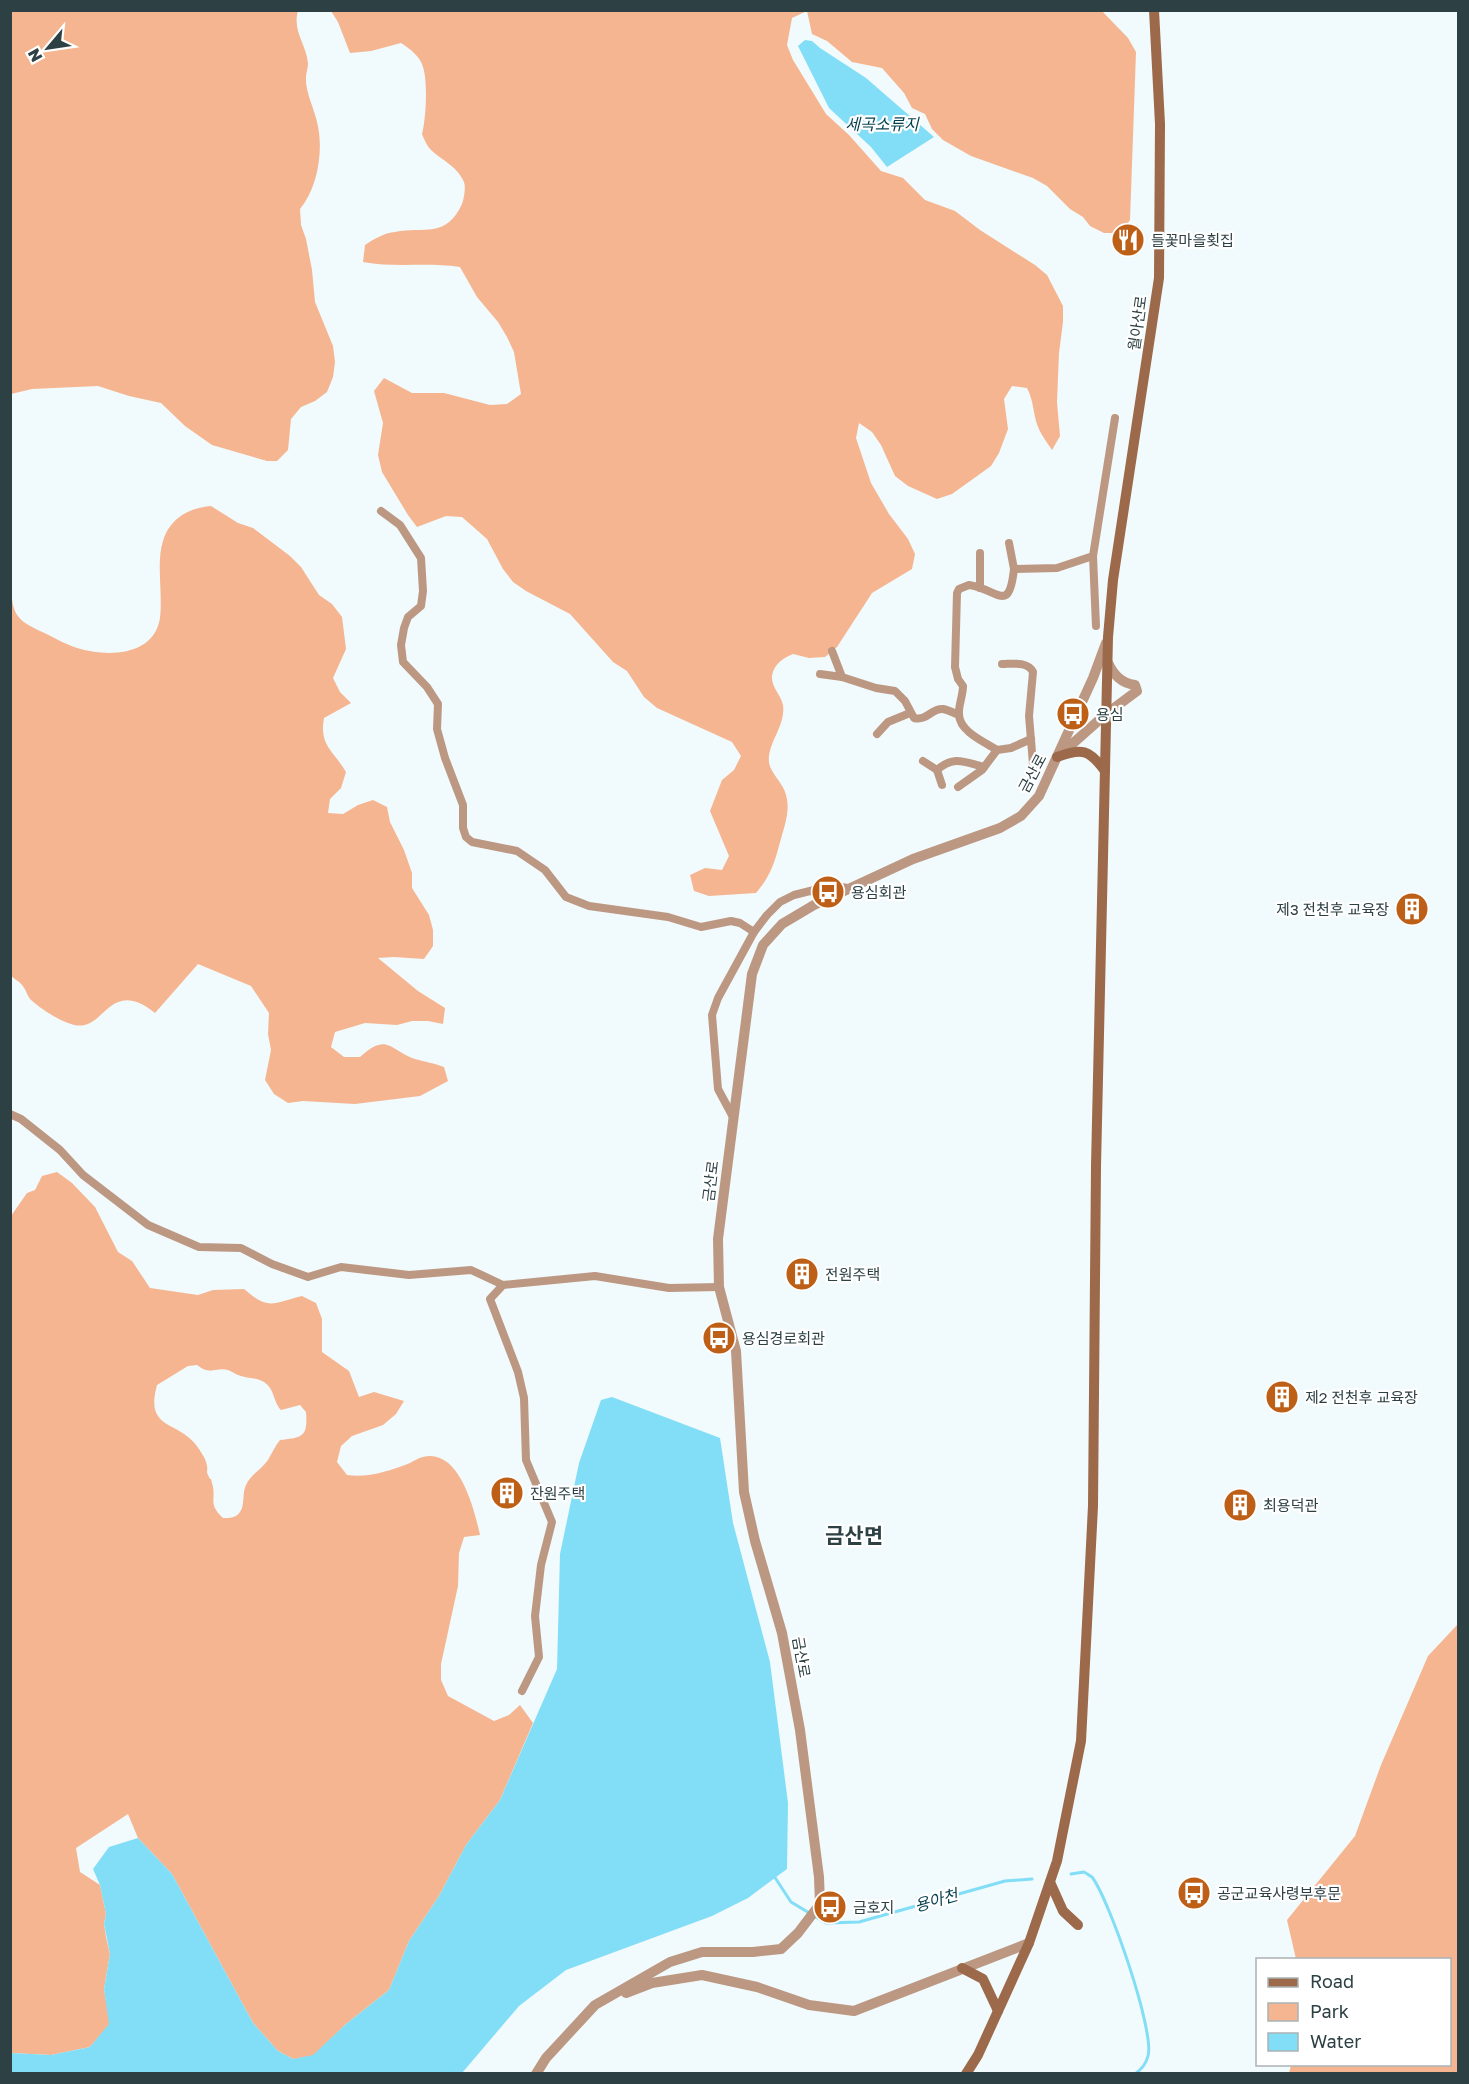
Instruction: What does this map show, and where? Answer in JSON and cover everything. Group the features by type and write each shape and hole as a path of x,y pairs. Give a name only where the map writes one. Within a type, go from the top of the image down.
{"main road":[{"name":"월아산로","path":"966,2073 978,2055 1029,1943 1057,1861 1081,1741 1093,1506 1096,1166 1108,637 1113,580 1159,278 1160,124 1154,10"},
{"path":"1057,757 1076,751 1088,752 1105,771"},
{"path":"1050,1882 1063,1911 1078,1925"},
{"path":"962,1968 982,1979 998,2011"}],"street":[{"path":"1096,626 1093,556 1115,418"},
{"path":"381,511 400,525 421,558 423,591 421,606 408,617 404,628 401,645 403,662 427,687 438,704 437,729 445,758 463,805 463,828 466,837 472,842 517,850 545,870 566,897 589,906 668,916 701,927 731,921 740,923 754,932"},
{"path":"1009,543 1014,569 1010,592 1006,595 996,595 969,585 963,586 957,593 955,667 963,691 959,715 966,730 998,750 1011,748 1031,739"},
{"path":"980,553 980,588"},
{"path":"1014,569 1057,568 1093,556"},
{"name":"금산로","path":"595,2005 670,1962 702,1952 753,1952 781,1949 798,1934 820,1904 819,1876 800,1730 782,1633 755,1541 744,1492 736,1351 719,1287 718,1239 752,974 763,945 782,924 814,905 913,859 1009,824 1021,816 1039,796 1093,678 1108,637"},
{"path":"832,651 842,677"},
{"path":"1057,757 1106,714 1137,691 1135,685 1128,684 1114,674 1108,663"},
{"path":"1002,664 1021,664 1031,668 1033,672 1029,717 1034,776"},
{"path":"820,674 842,677 876,688 895,691 905,701 910,713 918,719 938,709 959,715"},
{"path":"877,734 888,722 910,713"},
{"path":"958,787 984,767 998,750"},
{"path":"937,770 950,761 957,760 984,767"},
{"path":"923,761 937,770 942,785"},
{"path":"733,1117 718,1089 712,1015 718,998 754,932 766,915 780,902 794,894 822,888 841,886 848,888"},
{"path":"10,1114 21,1119 60,1150 82,1175 148,1225 199,1247 241,1248 272,1264 308,1277 340,1267 409,1275 471,1270 503,1285 595,1276 669,1288 719,1287"},
{"path":"503,1285 490,1299 518,1372 524,1398 526,1460 552,1522 541,1565 535,1616 539,1657 522,1691"},
{"path":"536,2073 546,2058 595,2005 652,1983 702,1975 757,1987 808,2005 854,2011 1029,1943"}],"green space":[{"path":"10,11 298,11 298,32 308,64 307,88 317,122 320,144 315,179 300,209 301,225 312,270 315,302 333,346 335,362 333,377 327,392 301,407 291,419 288,450 277,461 267,461 212,445 185,426 161,403 98,386 32,389 11,394"},
{"path":"331,11 807,11 792,18 787,45 793,60 826,114 849,135 881,171 903,178 925,200 955,211 1035,265 1047,275 1063,306 1057,402 1060,436 1052,450 1037,425 1027,388 1012,386 1004,399 1008,429 999,453 991,466 952,494 937,499 908,486 895,476 881,445 872,432 859,423 856,438 871,483 889,514 908,539 915,554 912,569 872,593 837,647 825,657 809,658 793,654 783,659 775,668 772,680 782,701 783,713 771,748 769,763 785,791 788,810 773,866 756,893 709,896 694,891 690,875 705,868 722,870 729,856 710,811 722,780 734,770 741,756 732,742 657,708 644,697 627,671 613,662 570,614 513,582 503,569 487,539 462,517 446,516 417,527 382,472 378,455 383,423 374,391 384,378 412,393 444,393 490,405 507,404 521,394 514,352 507,337 477,297 460,267 363,262 365,245 379,237 395,232 433,229 449,222 462,204 465,184 454,168 430,148 422,134 426,82 422,63 417,56 401,43 371,51 350,53 338,22"},
{"path":"807,11 1102,11 1128,38 1136,52 1130,220 1121,233 1104,233 1090,226 1083,217 1070,209 1047,186 1033,178 971,156 943,140 932,129 925,114 912,108 904,93 882,68 852,62 827,41 812,34"},
{"path":"211,506 238,523 253,528 290,556 301,567 319,595 332,604 342,617 346,649 333,678 340,692 351,703 324,718 325,742 346,772 341,788 330,799 328,813 343,814 358,805 373,800 387,807 390,822 412,873 412,888 429,915 433,930 433,946 424,959 378,958 418,991 445,1008 443,1024 428,1021 412,1021 397,1025 365,1023 335,1032 331,1047 344,1057 360,1057 383,1044 415,1059 444,1067 448,1081 420,1096 355,1104 303,1101 288,1103 274,1094 265,1080 271,1050 268,1034 269,1013 251,986 198,964 155,1013 139,1003 126,1000 116,1003 92,1022 82,1025 71,1024 55,1017 31,1000 19,982 11,976 11,590 15,611 21,620 67,644 101,653 127,651 139,647 156,631 160,618 160,559 166,533 175,520 181,516 195,509"},
{"path":"57,1172 72,1183 95,1207 118,1252 132,1261 150,1288 198,1295 213,1290 244,1289 266,1303 277,1303 302,1296 316,1303 322,1319 322,1352 349,1371 359,1397 374,1392 404,1401 396,1414 383,1425 352,1436 341,1446 337,1462 347,1475 363,1476 395,1469 421,1457 436,1457 446,1462 463,1482 474,1510 480,1535 464,1537 459,1553 458,1586 441,1664 441,1680 448,1696 494,1721 509,1715 520,1705 533,1723 500,1800 466,1845 439,1896 409,1941 389,1990 346,2024 313,2056 293,2059 278,2051 253,2023 172,1874 138,1838 128,1814 76,1848 80,1872 100,1885 106,1914 104,1924 110,1954 104,1989 110,2024 90,2047 51,2055 11,2053 11,1216 27,1193 35,1190 42,1176","holes":["197,1365 209,1371 228,1370 239,1376 261,1380 268,1385 281,1410 300,1405 306,1412 306,1427 302,1435 280,1440 268,1460 248,1481 242,1509 233,1517 223,1518 215,1508 211,1479 207,1474 206,1461 199,1449 183,1433 160,1418 155,1411 154,1400 157,1385 188,1366"]},
{"path":"1458,1624 1458,2073 1289,2073 1291,2066 1451,2066 1451,1958 1296,1958 1287,1920 1355,1836 1381,1765 1428,1656"}],"water":[{"name":"세곡소류지","path":"805,40 812,41 866,78 934,137 887,167 871,147 829,108 798,46"},
{"path":"612,1397 720,1438 733,1523 770,1662 788,1803 787,1869 748,1898 712,1916 566,1970 519,2006 462,2073 11,2073 11,2053 51,2055 90,2047 109,2024 104,1989 110,1954 104,1924 106,1914 100,1885 93,1869 109,1847 138,1838 172,1874 253,2023 278,2051 293,2059 313,2055 346,2024 389,1990 409,1941 439,1896 466,1845 500,1800 557,1669 560,1554 579,1463 601,1400"}],"waterway":[{"name":"용아천","path":"1071,1874 1084,1872 1092,1877 1109,1911 1129,1965 1145,2021 1148,2042 1146,2061 1135,2074"},
{"name":"용아천","path":"774,1876 791,1902 826,1923 859,1922 1005,1881 1032,1879"}],"place":[{"name":"들꽃마을횟집","path":"1128,240"},
{"name":"용심","path":"1073,714"},
{"name":"용심회관","path":"828,892"},
{"name":"제3 전천후 교육장","path":"1412,909"},
{"name":"전원주택","path":"802,1274"},
{"name":"용심경로회관","path":"719,1338"},
{"name":"제2 전천후 교육장","path":"1282,1397"},
{"name":"잔원주택","path":"507,1493"},
{"name":"최용덕관","path":"1240,1505"},
{"name":"공군교육사령부후문","path":"1194,1893"},
{"name":"금호지","path":"830,1907"}],"district":[{"name":"금산면","path":"854,1535"}]}
